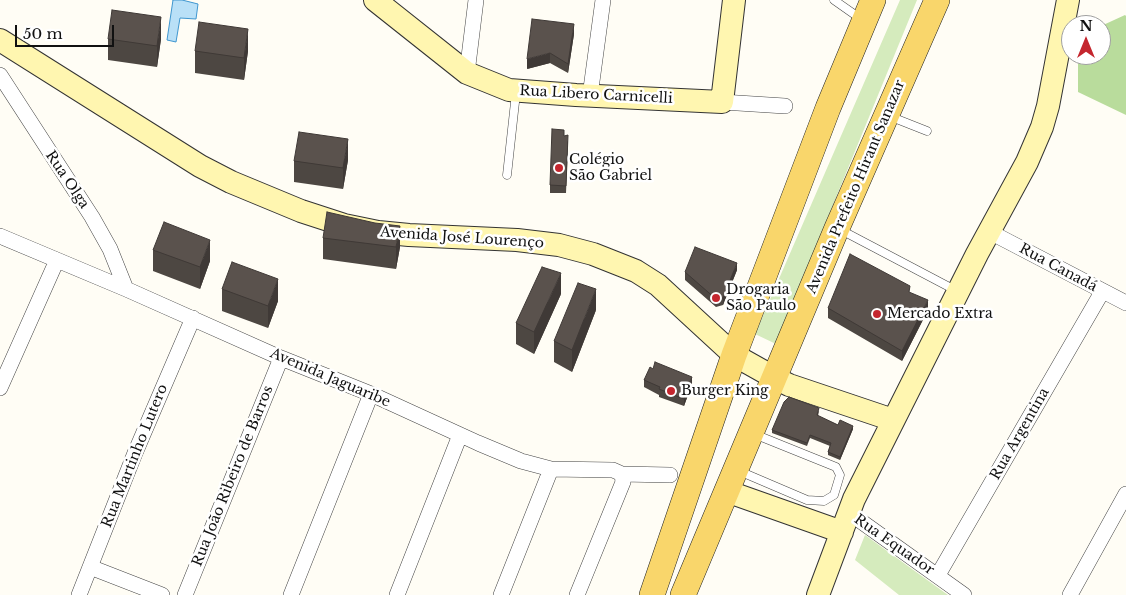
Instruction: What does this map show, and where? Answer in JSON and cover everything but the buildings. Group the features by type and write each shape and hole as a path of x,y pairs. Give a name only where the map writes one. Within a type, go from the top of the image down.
{"main road":[{"name":"Rua Libero Carnicelli","path":"375,0 467,72 490,83 517,91 722,102"},
{"path":"722,102 734,0"},
{"path":"848,61 867,48 888,0"},
{"path":"890,108 893,75 926,0"},
{"name":"Avenida Prefeito Hirant Sanazar","path":"683,595 838,228 937,0"},
{"path":"818,595 845,522 893,420 958,291 1027,162 1042,127 1048,106 1068,0"},
{"path":"652,595 734,355 828,108 869,11"},
{"name":"Avenida José Lourenço","path":"0,40 200,166 231,182 301,211 352,227 409,235 517,240 559,245 593,254 636,271 658,285 734,355 775,378 789,385 893,420"},
{"path":"720,396 723,414 712,456 710,473 712,479 731,480 845,522"}],"street":[{"path":"467,72 476,0"},
{"path":"590,96 604,0"},
{"name":"Rua Olga","path":"0,75 92,217 110,249 126,289"},
{"name":"Rua Libero Carnicelli","path":"722,102 785,106"},
{"name":"Rua Canadá","path":"990,232 1126,304"},
{"name":"Avenida Jaguaribe","path":"0,236 193,318 281,358 371,394 522,461 551,469 613,470 622,474 670,474"},
{"path":"0,388 57,260"},
{"name":"Rua Argentina","path":"938,575 1102,292"},
{"name":"Rua Martinho Lutero","path":"79,595 135,453 193,318"},
{"name":"Rua João Ribeiro de Barros","path":"185,595 281,358"},
{"path":"291,595 371,394"},
{"path":"397,595 460,435"},
{"path":"501,595 551,469"},
{"path":"577,595 622,482 622,474"},
{"path":"1070,595 1126,494"},
{"name":"Rua Equador","path":"845,522 938,575 964,595"},
{"path":"90,567 162,595"}],"lane":[{"path":"834,0 869,11"},
{"path":"507,175 517,91"},
{"path":"890,108 927,131"},
{"path":"838,228 958,291"},
{"path":"731,480 806,500 824,501 834,495 840,475 836,467 751,433"}],"green space":[{"path":"900,0 917,0 776,344 755,334"},
{"path":"1126,16 1126,115 1078,92 1078,65 1111,65 1111,21"},
{"path":"865,535 948,595 899,595 855,560"}],"water":[{"path":"173,0 198,4 196,19 180,18 176,42 167,40"}],"place":[{"name":"Colégio São Gabriel","path":"559,168"},
{"name":"Drogaria São Paulo","path":"716,298"},
{"name":"Mercado Extra","path":"877,314"},
{"name":"Burger King","path":"671,391"}]}
